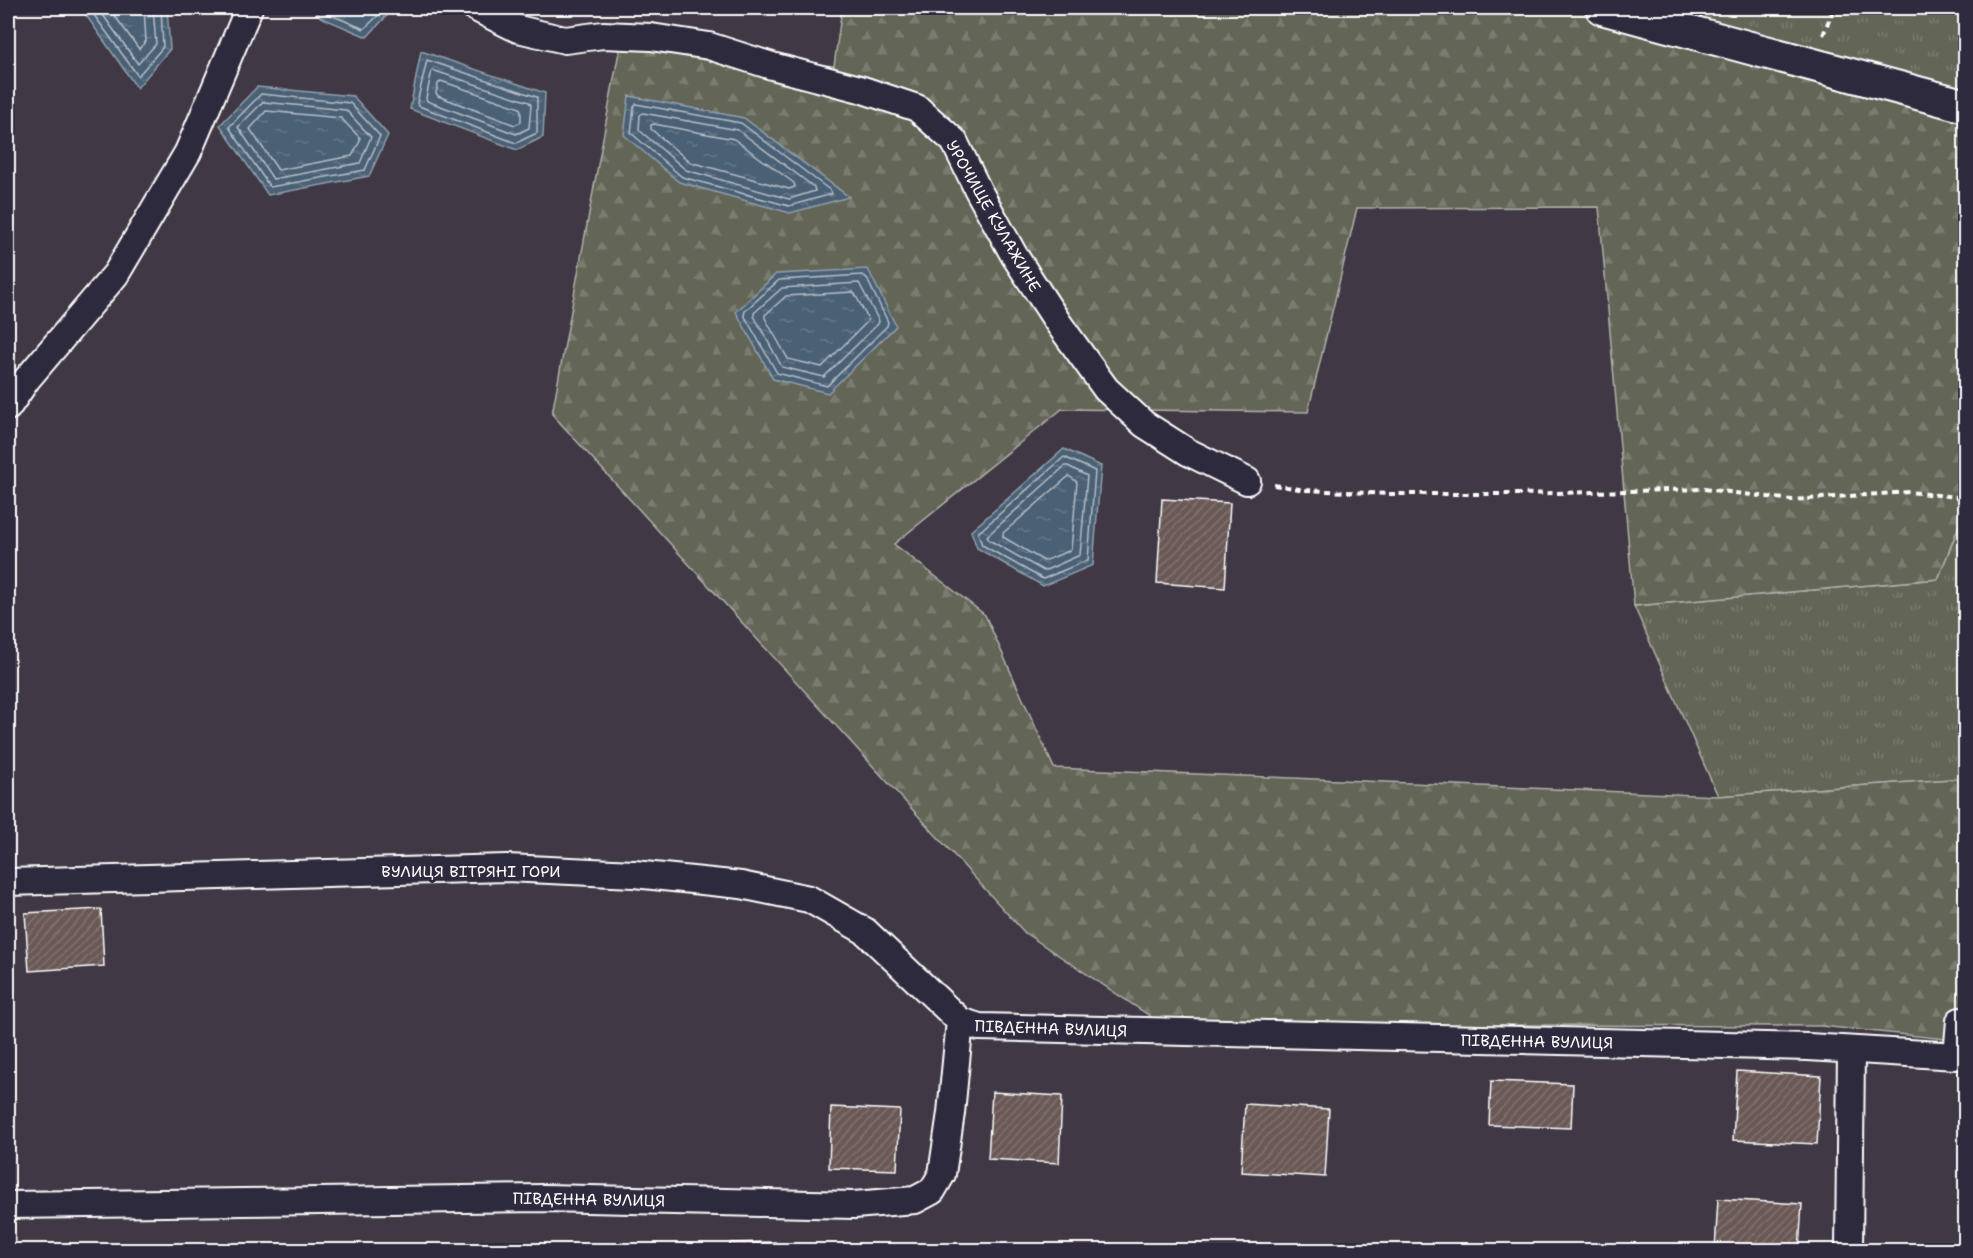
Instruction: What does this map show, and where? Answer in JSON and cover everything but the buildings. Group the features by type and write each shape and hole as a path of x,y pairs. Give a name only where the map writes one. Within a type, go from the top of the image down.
{"street":[{"path":"8,407 27,379 116,274 188,152 249,8"},
{"name":"УРОЧИЩЕ КУЛАЖИНЕ","path":"476,8 518,29 565,40 603,35 651,38 710,46 772,66 860,89 917,108 954,141 1014,255 1059,324 1106,389 1144,424 1188,452 1247,481"},
{"path":"1602,8 1965,106"},
{"name":"ВУЛИЦЯ ВІТРЯНІ ГОРИ","path":"8,882 507,868 634,874 741,885 808,899 865,931 960,1021"},
{"name":"ПІВДЕННА ВУЛИЦЯ","path":"8,1206 533,1198 854,1205 915,1200 932,1191 942,1174 951,1113 960,1021 971,1026 988,1028 1808,1047 1957,1056 1960,1021"},
{"path":"1849,1251 1851,1050"}],"path":[{"path":"1247,481 1306,490 1388,494 1520,494 1704,489 1792,500 1909,492 1965,498"}],"green space":[{"path":"842,8 1577,8 1965,107 1965,510 1938,579 1634,606 1599,207 1357,208 1308,412 1062,409 894,544 985,615 1054,768 1718,796 1965,778 1965,1041 1821,1026 1162,1024 1025,933 552,414 620,46 834,66"},
{"path":"1602,8 1965,8 1965,106"},
{"path":"1965,510 1965,778 1718,796 1634,606 1938,579"}],"water":[{"path":"81,8 167,8 170,49 137,88"},
{"path":"314,8 394,8 367,37 320,17"},
{"path":"421,51 545,93 543,137 517,150 410,109"},
{"path":"257,87 353,96 388,135 369,176 268,195 220,125"},
{"path":"629,96 744,118 849,197 790,213 679,182 624,135"},
{"path":"868,269 896,326 828,393 773,379 736,312 776,274"},
{"path":"1064,449 1101,466 1093,565 1043,586 977,548 971,531"}]}
